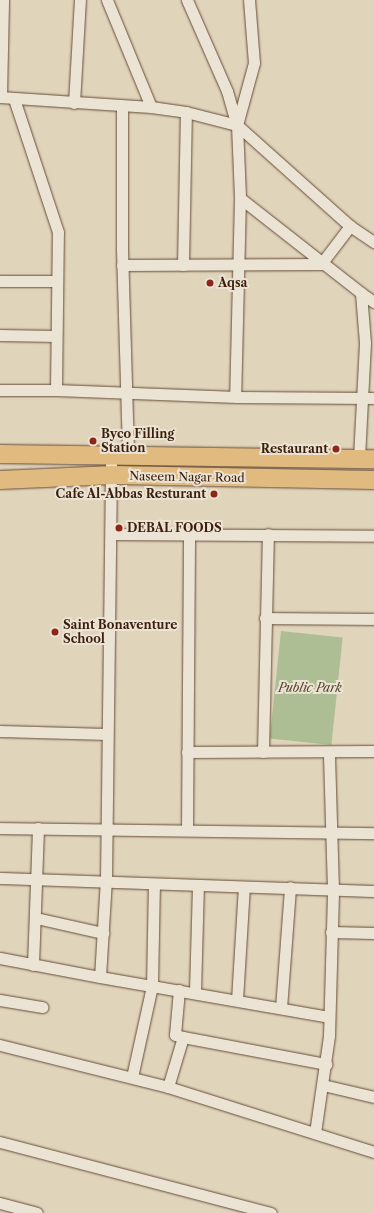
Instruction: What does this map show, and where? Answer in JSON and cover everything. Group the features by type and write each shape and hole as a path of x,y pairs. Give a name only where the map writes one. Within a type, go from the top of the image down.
{"main road":[{"name":"Naseem Nagar Road","path":"0,454 120,454 366,459"},
{"name":"Naseem Nagar Road","path":"0,480 113,475 374,480"}],"street":[{"path":"3,0 0,97 151,107 186,112 237,125 350,226 374,242"},
{"path":"74,102 80,0"},
{"path":"107,0 151,107"},
{"path":"187,0 227,91 237,125 240,198 236,265 235,396"},
{"path":"237,125 254,63 249,0"},
{"path":"14,99 58,232 56,390"},
{"path":"100,977 106,880 107,734 113,475 120,454 126,394 122,265 122,106"},
{"path":"184,264 186,112"},
{"path":"240,198 321,264 374,302"},
{"path":"321,264 350,226"},
{"path":"122,265 321,264"},
{"path":"0,280 57,281"},
{"path":"361,293 369,343 362,397 366,459"},
{"path":"0,334 56,336"},
{"path":"0,390 56,390 126,394 374,398"},
{"path":"112,534 189,533 374,536"},
{"path":"186,829 189,533"},
{"path":"263,752 268,534"},
{"path":"265,618 374,619"},
{"path":"0,731 107,734"},
{"path":"187,752 374,751"},
{"path":"315,1133 326,1064 329,1017 333,890 328,752"},
{"path":"0,828 186,829 374,833"},
{"path":"33,965 38,880 38,828"},
{"path":"0,878 38,880 106,880 198,886 290,887 374,891"},
{"path":"132,1077 152,986 154,884"},
{"path":"195,992 198,886"},
{"path":"237,1000 244,887"},
{"path":"281,1008 290,887"},
{"path":"36,918 103,933"},
{"path":"331,932 374,933"},
{"path":"0,958 329,1017"},
{"path":"179,990 175,1035 326,1064"},
{"path":"0,1000 42,1007"},
{"path":"168,1087 183,1037"},
{"path":"0,1045 168,1087 374,1152"},
{"path":"323,1085 374,1097"},
{"path":"0,1142 271,1213"},
{"path":"0,1203 37,1213"}],"green space":[{"name":"Public Park","path":"281,631 343,637 331,745 270,738"}],"place":[{"name":"Aqsa","path":"210,283"},
{"name":"Byco Filling Station","path":"93,441"},
{"name":"Restaurant","path":"336,449"},
{"name":"Cafe Al-Abbas Resturant","path":"214,494"},
{"name":"DEBAL FOODS","path":"119,528"},
{"name":"Saint Bonaventure School","path":"55,632"}]}
